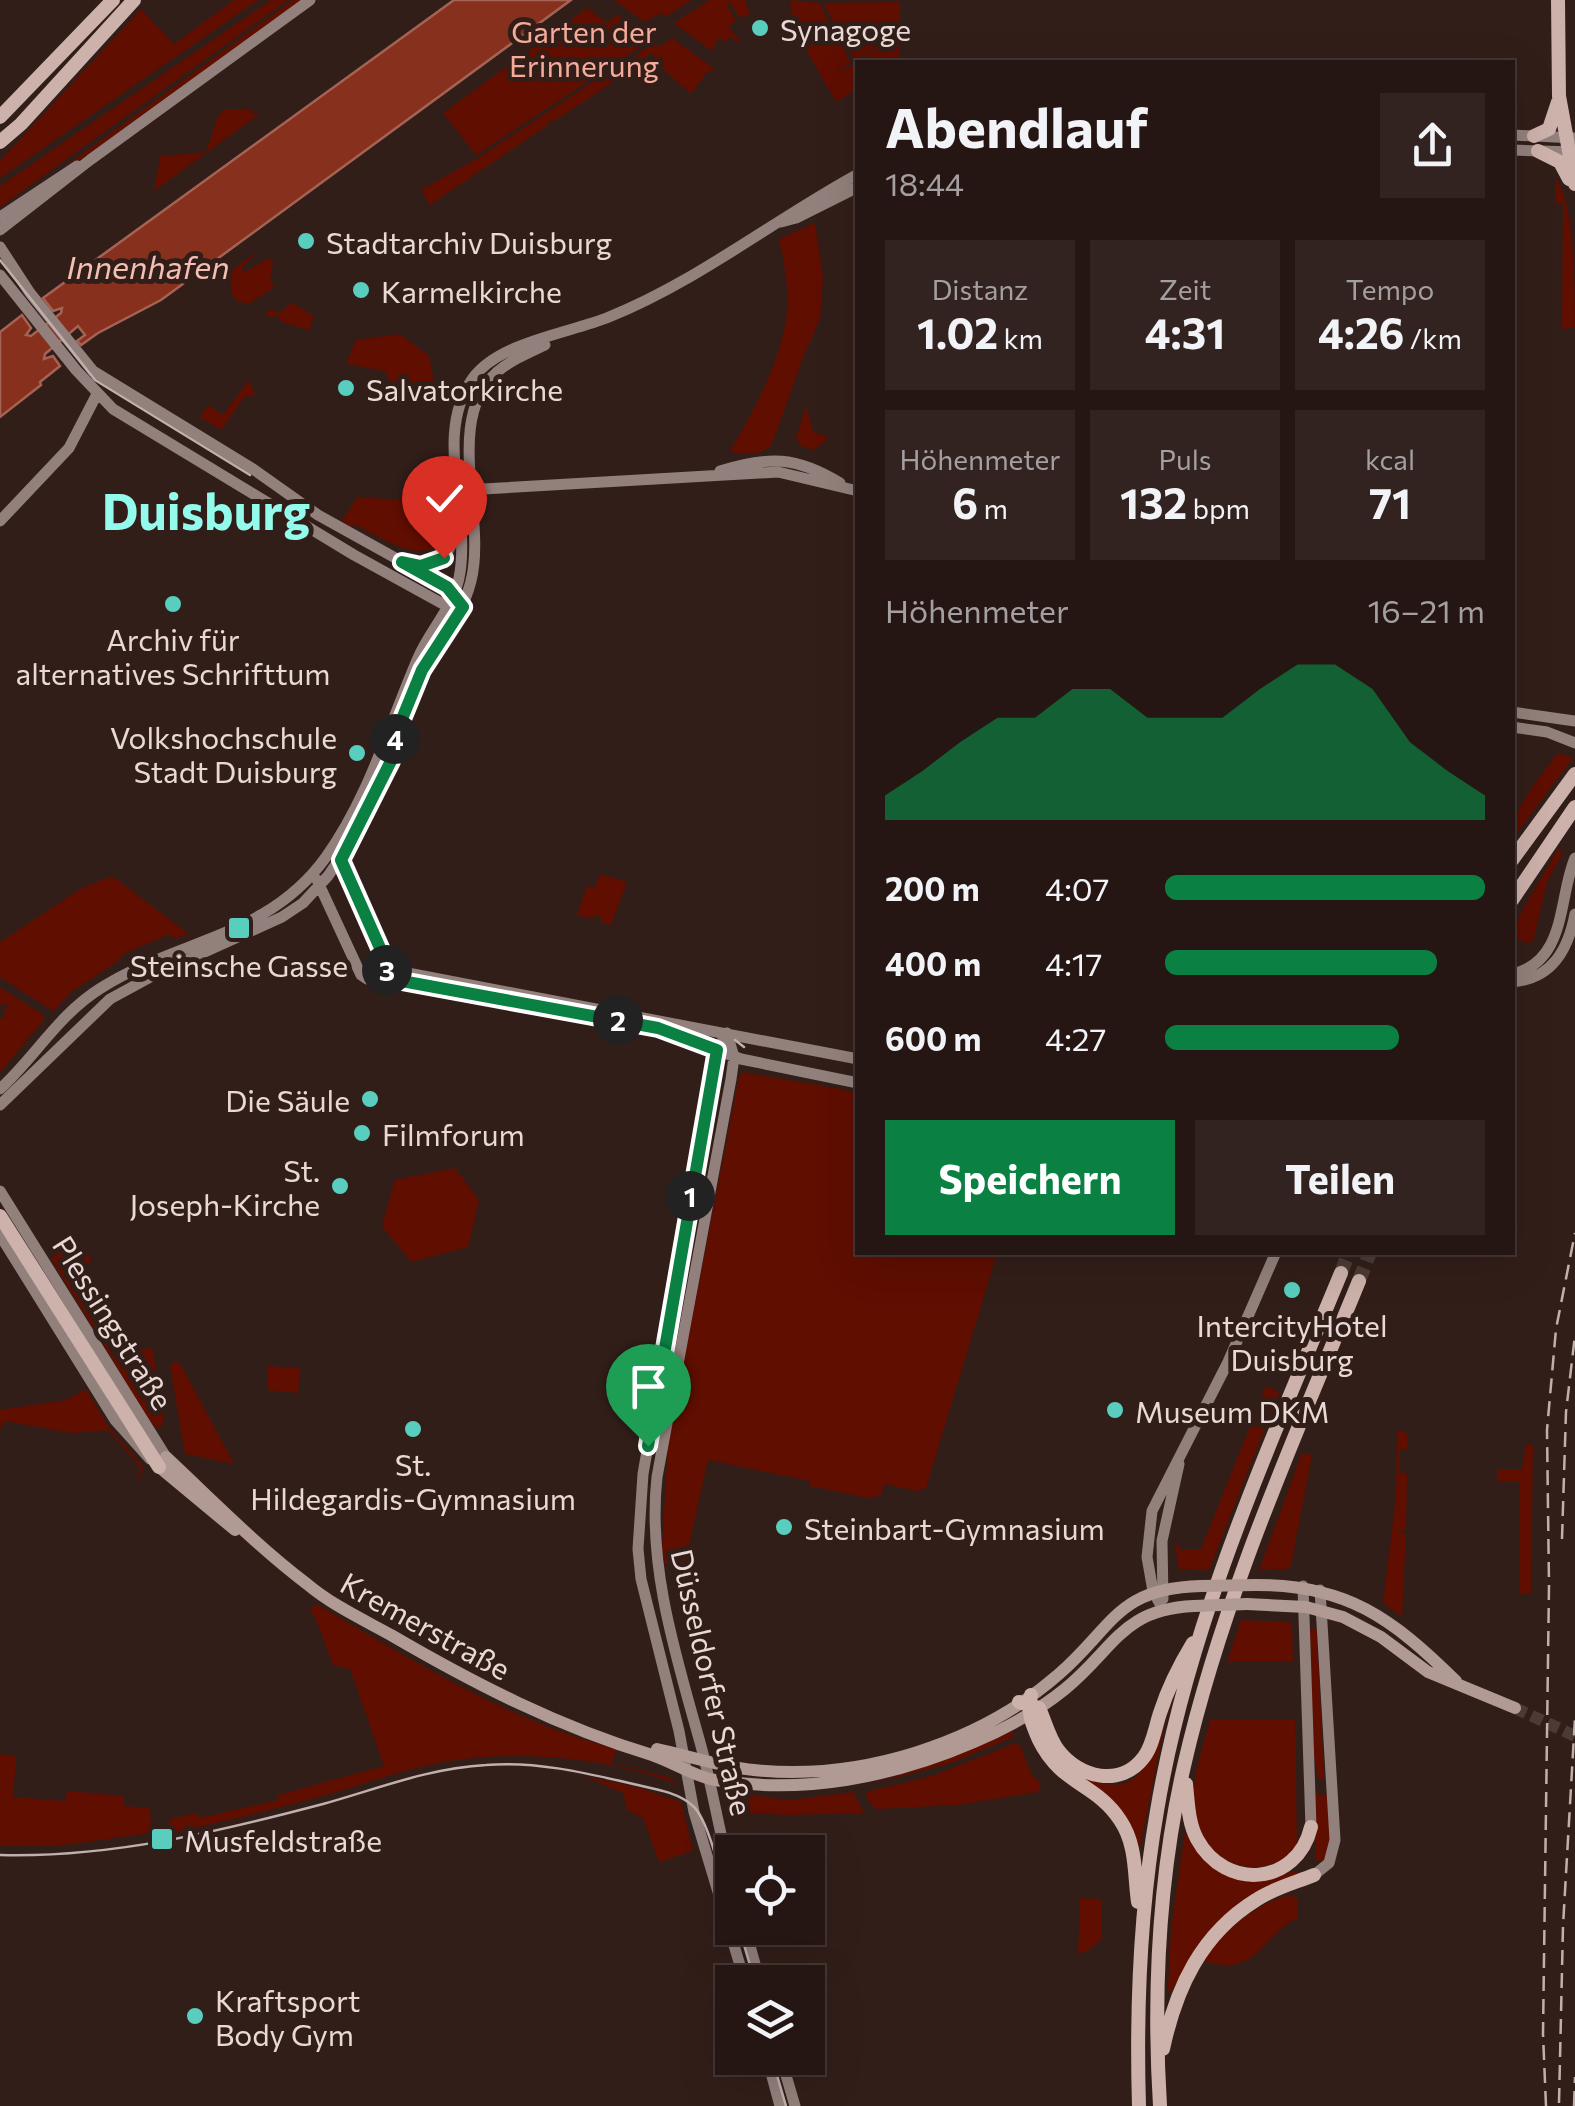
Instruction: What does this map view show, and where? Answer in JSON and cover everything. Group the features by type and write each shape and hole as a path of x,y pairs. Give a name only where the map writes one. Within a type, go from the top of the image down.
{"highway":[{"path":"2,115 112,0"},
{"path":"0,142 134,0"},
{"path":"1558,0 1559,96 1572,145 1575,184"},
{"path":"1559,96 1549,130 1536,144 1560,162 1575,192"},
{"path":"1515,856 1575,774"},
{"path":"1515,896 1575,807"},
{"name":"Plessingstraße","path":"0,1216 142,1440 163,1462"},
{"path":"1142,1920 1168,1757 1203,1625 1341,1273"},
{"path":"1160,2106 1160,1946 1184,1767 1241,1576 1359,1281"},
{"path":"1029,1704 1070,1763 1090,1775 1122,1774 1137,1764 1150,1747 1177,1670 1203,1625"},
{"path":"1029,1704 1054,1766 1101,1798 1124,1824 1133,1848 1142,1920 1139,2106"},
{"path":"1184,1767 1190,1820 1198,1841 1219,1864 1232,1871 1249,1875 1282,1869 1301,1853 1311,1827"},
{"path":"1158,2073 1178,1992 1197,1956 1212,1937 1256,1900 1314,1875"}],"main road":[{"path":"0,230 310,0"},
{"path":"1515,137 1536,144"},
{"path":"1515,149 1536,144 1572,145"},
{"path":"0,217 62,173 90,160"},
{"path":"0,1090 87,997 118,978 255,920 287,898 327,856 363,792 419,655 454,593 461,560 456,491 458,412 473,378 521,346 570,331 672,288 855,176"},
{"path":"777,223 796,218 855,188"},
{"path":"0,247 33,306 70,354 318,516 454,593 462,608"},
{"path":"0,275 33,306"},
{"path":"70,354 76,370 113,409 447,608 462,608"},
{"path":"0,1105 110,999 282,917 303,904 341,860 391,761 395,736 422,670 462,608 474,562 470,447 474,404 491,369"},
{"path":"0,522 69,448 97,394"},
{"path":"456,491 706,476 759,461 778,466 802,464 854,490"},
{"path":"254,492 286,493"},
{"path":"402,562 421,566 444,559 452,544 457,512"},
{"path":"1515,712 1575,721"},
{"path":"1515,727 1547,732 1575,743"},
{"path":"1515,973 1558,948 1575,858"},
{"path":"341,860 386,971"},
{"path":"314,871 324,881 361,976 367,980 386,971 855,1058"},
{"path":"324,881 342,882 358,895"},
{"path":"1515,982 1549,970 1575,914"},
{"path":"386,971 658,1028 734,1057 855,1082"},
{"name":"Düsseldorfer Straße","path":"727,1033 717,1050 638,1512 640,1574 694,1812 739,1965"},
{"name":"Düsseldorfer Straße","path":"722,1835 663,1595 655,1544 655,1491 734,1057 727,1033"},
{"name":"Plessingstraße","path":"0,1190 163,1462"},
{"name":"Plessingstraße","path":"0,1235 118,1424 135,1446 163,1462"},
{"path":"1162,1608 1158,1590 1162,1541 1179,1462 1275,1255"},
{"name":"Kremerstraße","path":"163,1462 221,1520 336,1604 481,1687 571,1726 685,1762"},
{"path":"685,1762 709,1778 786,1784 876,1775 957,1749 1029,1704 1116,1612 1158,1590 1254,1585 1320,1590 1383,1618 1462,1685"},
{"path":"1303,1586 1311,1827"},
{"path":"1314,1875 1329,1863 1335,1843 1320,1590"},
{"path":"685,1762 705,1761 778,1772 873,1763 950,1740 1070,1685 1130,1625 1162,1608 1246,1604 1322,1611 1360,1625 1428,1672 1515,1708"},
{"path":"772,2075 780,2106"},
{"path":"786,2075 795,2106"}],"green space":[{"path":"234,0 258,0 0,178 0,161 141,9 174,44"},
{"path":"271,0 288,0 0,207 0,186"},
{"path":"293,0 302,0 83,158 67,165"},
{"name":"Garten der Erinnerung","path":"614,0 691,0 666,17 661,13 644,22"},
{"name":"Garten der Erinnerung","path":"710,0 745,0 750,14 740,18 729,1 727,6 736,21 728,27 740,40 737,42 731,36 725,42 719,37 712,51 674,23"},
{"path":"791,0 819,3 851,62 835,73 853,65 855,90 836,102 800,39 786,44 790,14 794,11 790,8"},
{"path":"900,2 900,60 859,60 897,37 855,60 823,3"},
{"name":"Garten der Erinnerung","path":"587,8 607,23 618,14 651,40 476,155 443,113"},
{"path":"672,38 716,70 707,72 691,94 654,61 653,54 649,53 638,66 632,59 653,42 659,47"},
{"path":"626,60 633,69 554,121 549,120 548,125 430,205 421,190 478,158"},
{"path":"225,109 259,114 154,191 160,156 206,152 218,116"},
{"path":"1556,179 1567,207 1574,270 1575,327 1562,329 1563,204 1555,203"},
{"path":"815,223 823,276 820,319 772,444 752,454 730,451 766,383 785,327 787,292 779,239"},
{"path":"259,250 241,269 245,272 269,258 274,287 249,304 237,301 224,276"},
{"path":"292,303 314,316 309,330 282,322 277,315 265,315 272,308 277,314"},
{"path":"400,334 429,356 436,393 399,403 385,371 346,364 356,340"},
{"path":"249,380 255,395 244,397 221,430 200,417 208,405 223,415"},
{"path":"806,406 813,432 829,437 814,450 801,446 796,438"},
{"path":"357,497 441,503 441,543 431,549 409,550 354,524 352,527 342,521"},
{"path":"1558,753 1573,758 1515,835 1517,815"},
{"path":"1558,849 1563,852 1547,882 1533,941 1527,943 1515,938 1519,916"},
{"path":"600,874 627,882 611,925 601,922 602,917 577,915 587,886 595,888"},
{"path":"115,878 189,934 175,939 170,934 123,954 71,992 53,1011 0,977 0,942 82,888"},
{"path":"0,987 43,1015 43,1021 0,1072 0,1019 8,1008 5,1003 0,1006"},
{"path":"743,1072 855,1092 855,1255 996,1255 926,1488 917,1491 884,1484 881,1496 875,1495 874,1499 708,1460 689,1545 690,1571 665,1564 662,1549 668,1442"},
{"path":"455,1168 479,1200 468,1247 411,1262 382,1226 395,1180"},
{"path":"57,1252 88,1252 91,1262 79,1265 80,1299 114,1357 152,1347 164,1418 161,1428 156,1428 143,1410 51,1259"},
{"path":"176,1361 234,1464 185,1454 170,1366"},
{"path":"268,1366 300,1368 298,1393 267,1390"},
{"path":"1266,1386 1279,1392 1209,1570 1179,1569 1175,1544 1179,1549 1201,1549"},
{"path":"86,1389 110,1429 143,1466 138,1483 139,1466 108,1430 73,1433 4,1421 0,1430 0,1410 66,1400"},
{"path":"1397,1429 1407,1434 1407,1449 1400,1449 1400,1473 1407,1474 1406,1530 1393,1531 1406,1533 1402,1617 1383,1603 1396,1496"},
{"path":"1526,1444 1533,1445 1531,1594 1519,1594 1520,1482 1497,1481 1497,1469 1522,1469"},
{"path":"1302,1453 1312,1455 1291,1565 1286,1569 1259,1570"},
{"path":"316,1604 499,1706 617,1749 611,1764 669,1777 677,1784 621,1767 562,1758 471,1758 415,1768 292,1804 170,1833 169,1819 197,1813 199,1818 278,1800 278,1795 384,1766 350,1669 333,1665 310,1611"},
{"path":"1241,1620 1292,1624 1293,1661 1227,1662"},
{"path":"1310,1629 1317,1630 1324,1780 1318,1778 1313,1749"},
{"path":"1169,1701 1137,1847 1060,1763 1086,1778 1107,1784 1123,1784 1136,1777 1154,1747"},
{"path":"1295,1719 1297,1849 1266,1866 1249,1867 1219,1856 1199,1829 1193,1800 1195,1776 1210,1720"},
{"path":"1013,1731 1013,1737 951,1763 868,1785 948,1759"},
{"path":"1015,1743 1020,1745 1031,1773 1041,1784 1038,1792 957,1805 877,1809 868,1801 866,1792 935,1775"},
{"path":"0,1754 16,1756 13,1797 65,1801 67,1791 124,1796 124,1806 150,1808 151,1833 56,1846 0,1846"},
{"path":"584,1776 681,1802 693,1851 659,1862 643,1818 627,1810 623,1793"},
{"path":"726,1792 789,1800 853,1792 864,1813 727,1812"},
{"path":"1314,1792 1329,1794 1330,1851 1322,1863 1316,1859"},
{"path":"1185,1832 1207,1860 1232,1874 1262,1877 1297,1871 1297,1876 1226,1914 1202,1939 1171,1992 1171,1928"},
{"path":"1290,1895 1298,1898 1298,1918 1256,1954 1235,1965 1202,1960 1241,1920 1265,1904"},
{"path":"1080,1898 1101,1899 1101,1940 1086,1952 1078,1953"}],"water":[{"name":"Innenhafen","path":"454,0 571,0 161,300 81,345 77,341 85,335 78,326 45,354 44,359 53,356 60,366 0,417 0,332 22,315 31,328 26,335 31,336 61,313 62,308 53,311 43,298"}],"tunnel":[{"path":"1341,1273 1348,1255"},
{"path":"1359,1281 1369,1255"},
{"path":"1515,1708 1575,1736"}],"tram line":[{"path":"0,260 95,380 250,475"},
{"path":"735,1040 744,1047"},
{"path":"0,1855 82,1852 163,1841 323,1804 444,1770 504,1764 594,1775 679,1797 700,1814 715,1858"},
{"path":"744,1945 750,1965"},
{"path":"777,2075 786,2106"}],"railway":[{"path":"1546,2106 1543,2034 1549,1585 1547,1430 1556,1329 1575,1233"},
{"path":"1562,1539 1566,1412 1575,1335"},
{"path":"1559,2103 1563,1926 1575,1718"},
{"path":"1574,2106 1575,2077"}],"place":[{"name":"Synagoge","path":"760,28"},
{"name":"Stadtarchiv Duisburg","path":"306,241"},
{"name":"Karmelkirche","path":"361,290"},
{"name":"Salvatorkirche","path":"346,388"},
{"name":"Archiv für alternatives Schrifttum","path":"173,604"},
{"name":"Volkshochschule Stadt Duisburg","path":"357,753"},
{"name":"Steinsche Gasse","path":"239,928"},
{"name":"Die Säule","path":"370,1099"},
{"name":"Filmforum","path":"362,1133"},
{"name":"St. Joseph-Kirche","path":"340,1186"},
{"name":"IntercityHotel Duisburg","path":"1292,1290"},
{"name":"Museum DKM","path":"1115,1410"},
{"name":"St. Hildegardis-Gymnasium","path":"413,1429"},
{"name":"Steinbart-Gymnasium","path":"784,1527"},
{"name":"Musfeldstraße","path":"162,1839"},
{"name":"Kraftsport Body Gym","path":"195,2016"}],"district":[{"name":"Duisburg","path":"206,509"}],"route":[{"path":"444,558 428,566 402,562 447,587 463,607 422,670 395,736 391,761 341,860 388,966 380,977 658,1028 717,1050 648,1446"}]}
